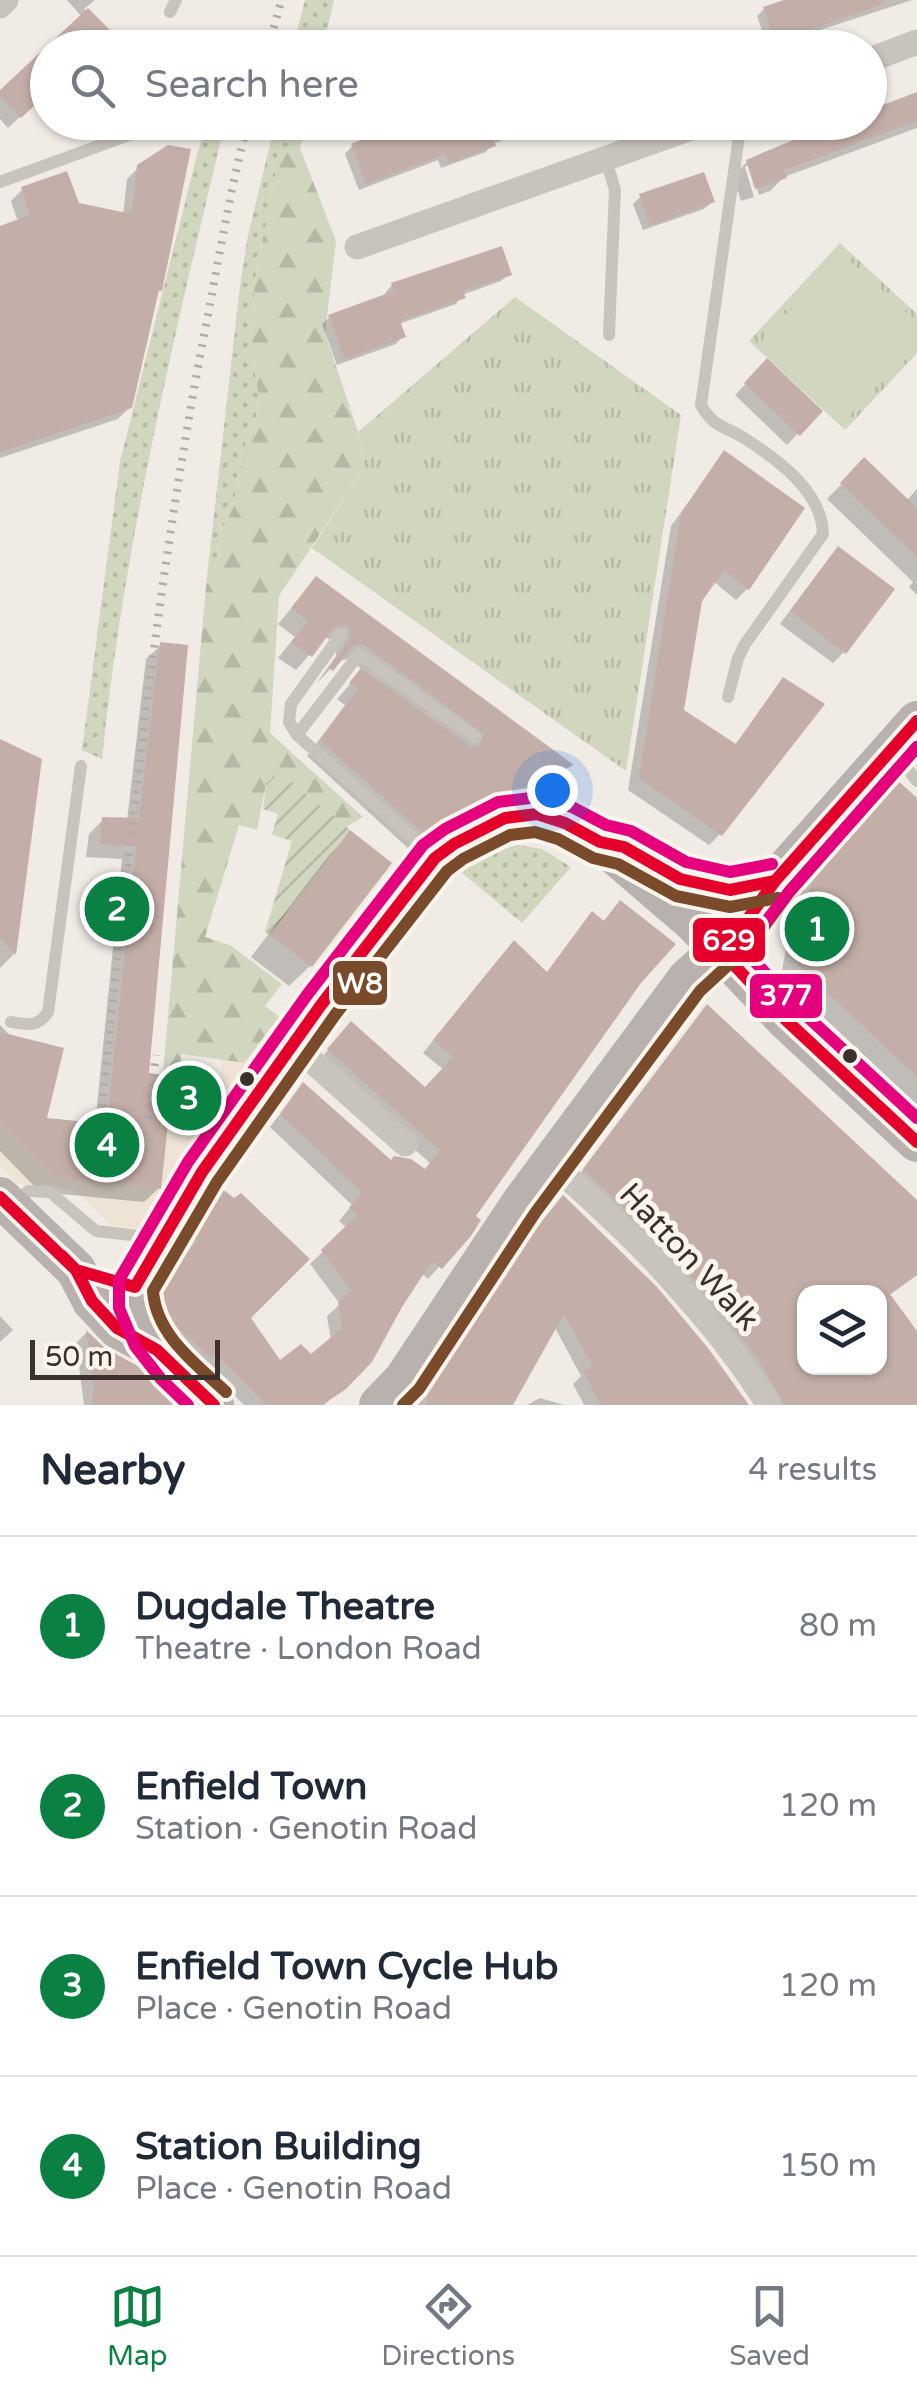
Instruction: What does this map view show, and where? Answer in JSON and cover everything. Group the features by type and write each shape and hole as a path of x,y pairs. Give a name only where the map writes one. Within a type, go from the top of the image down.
{"main road":[{"path":"379,1405 404,1379 550,1163 687,979 752,916 775,881 902,759"},
{"path":"214,1405 152,1341 134,1306 135,1287 202,1172 436,858 479,829 505,818 537,814 600,842 719,949 785,1019 917,1142"},
{"path":"600,842 624,846 668,874 714,888 753,888 775,881"},
{"path":"6,1203 76,1270 92,1302 117,1328 152,1341"},
{"path":"76,1270 135,1287"}],"street":[{"path":"0,6 6,0"},
{"path":"887,53 917,42"},
{"path":"356,247 654,140"},
{"path":"294,1045 405,1144"},
{"name":"Hatton Walk","path":"550,1163 617,1221 681,1287 715,1327 769,1405"}],"lane":[{"path":"0,182 115,140"},
{"path":"728,697 745,644 824,534 823,519 812,498 786,468 739,435 712,423 701,405 738,140"},
{"path":"606,156 615,190 609,334"},
{"path":"341,634 291,704 289,722 297,735 436,858"},
{"path":"297,735 359,654 475,736"},
{"path":"11,1022 29,1026 41,1022 48,1012 82,766"},
{"path":"6,1203 28,1191 50,1192 96,1232 160,1239"}],"green space":[{"path":"305,0 334,0 327,30 297,30"},
{"path":"202,140 221,140 137,518 102,759 82,750 120,462"},
{"path":"271,140 302,140 300,148 281,147 255,279 251,346 259,398 255,423 241,455 234,506 220,534 215,570 206,586 239,294 247,240"},
{"path":"281,146 300,148 336,241 325,333 358,432 365,466 279,596 270,733 363,817 346,827 284,776 266,784 257,830 239,825 205,937 230,945 282,984 265,1006 279,1017 244,1063 182,1054 167,1130 158,1130 206,586 215,570 220,534 234,506 241,455 255,423 259,398 251,346 255,279"},
{"path":"840,243 917,314 917,353 845,430 749,341"},
{"path":"841,253 917,322 917,341 887,374 802,295"},
{"path":"515,297 681,415 626,771 312,548 365,466 358,432"},
{"path":"798,301 883,379 843,422 759,344"},
{"path":"275,775 284,776 350,830 270,935 265,932 292,841 272,835 278,814 263,809 266,784"},
{"path":"518,845 542,849 571,867 522,923 461,872 494,851"}],"shaded area":[{"path":"295,996 300,1003 146,1229 112,1226 74,1190 18,1184 0,1165 0,1123 55,1178 161,1189 172,1115 200,1119 206,1082 219,1083 222,1060 244,1063"}],"building":[{"path":"784,0 883,0 883,4 809,30 771,30 763,7"},
{"path":"88,8 110,30 64,30"},
{"path":"30,62 30,110 21,118 0,96 0,90"},
{"path":"917,92 917,121 887,132 887,103"},
{"path":"361,140 494,140 496,146 449,163 445,154 366,184 351,144"},
{"path":"793,140 865,140 784,170 787,178 755,189 746,160"},
{"path":"168,145 191,149 162,291 159,290 132,408 0,452 0,226 30,215 21,187 67,171 79,203 132,214 137,165"},
{"path":"704,172 715,202 650,225 639,194"},
{"path":"502,246 512,275 463,291 466,298 400,321 406,337 345,359 328,315 394,291 391,283"},
{"path":"767,358 823,411 800,436 744,383"},
{"path":"724,450 805,508 749,590 724,570 702,601 684,710 736,744 783,677 825,704 722,836 639,778 681,513"},
{"path":"864,457 917,508 917,557 840,483"},
{"path":"838,546 895,589 846,654 790,611"},
{"path":"316,576 574,765 513,793 469,807 426,836 320,740 358,689 349,683 361,668 470,746 480,746 484,734 364,645 354,645 333,671 329,668 350,639 346,625 334,627 312,657 291,642 308,621 291,608"},
{"path":"160,642 188,645 149,1073 206,1082 201,1119 169,1114 161,1189 55,1178 0,1123 0,1032 64,1048 47,1118 107,1124 136,846 100,844 102,817 139,818"},
{"path":"0,739 42,759 16,955 0,938"},
{"path":"897,780 917,798 917,1077 799,966 796,955 804,907 818,868"},
{"path":"350,830 392,863 312,967 270,935"},
{"path":"620,900 676,944 641,983 476,1216 481,1220 471,1236 442,1269 432,1261 372,1362 346,1389 322,1405 267,1405 215,1353 211,1358 168,1319 158,1294 176,1264 198,1241 192,1236 221,1188 234,1198 241,1193 310,1259 251,1318 280,1360 301,1344 311,1354 342,1328 338,1302 351,1291 321,1250 357,1215 349,1208 362,1192 280,1114 303,1082 391,1160 394,1156 411,1159 425,1169 440,1150 327,1049 351,1021 425,1087 453,1057 433,1040 514,940 547,972 592,911 604,921"},
{"path":"707,1004 917,1200 917,1275 890,1294 917,1331 917,1405 785,1405 759,1361 708,1295 583,1169"},
{"path":"563,1195 657,1287 749,1405 600,1405 583,1370 592,1365 564,1314 513,1405 426,1405 429,1386 516,1253"},
{"path":"86,1330 105,1348 143,1369 178,1405 92,1405 94,1384"}],"railway":[{"path":"273,30 281,2"},
{"path":"101,1117 133,815 173,514 221,243 244,140"},
{"path":"148,1118 156,1055"}],"transit line":[{"name":"629","path":"917,721 775,881 739,931 719,949 785,1019 917,1142"},
{"name":"W8","path":"403,1405 419,1389 535,1213 700,991 752,943 789,892 917,747"},
{"name":"377","path":"917,747 789,892 744,950 797,1007 917,1118"},
{"name":"377","path":"188,1405 135,1346 119,1308 119,1280 188,1162 307,995 423,845 498,802 539,797 572,807 606,825 631,831 686,862 730,872 772,864"},
{"name":"629","path":"0,1197 76,1270 135,1287 202,1172 321,1005 435,858 505,818 537,814 565,823 600,842 624,847 680,879 730,890 775,881"},
{"name":"W8","path":"226,1392 170,1335 161,1321 153,1291 217,1182 335,1015 447,871 510,835 535,832 558,839 593,858 618,864 676,896 730,907 778,898"},
{"name":"629","path":"61,1255 76,1270 92,1301 117,1328 157,1350 214,1405"}],"place":[{"name":"Enfield Town","path":"117,909"},
{"name":"Dugdale Theatre","path":"817,929"},
{"name":"Enfield Town Cycle Hub","path":"189,1098"},
{"name":"Station Building","path":"107,1145"}]}
